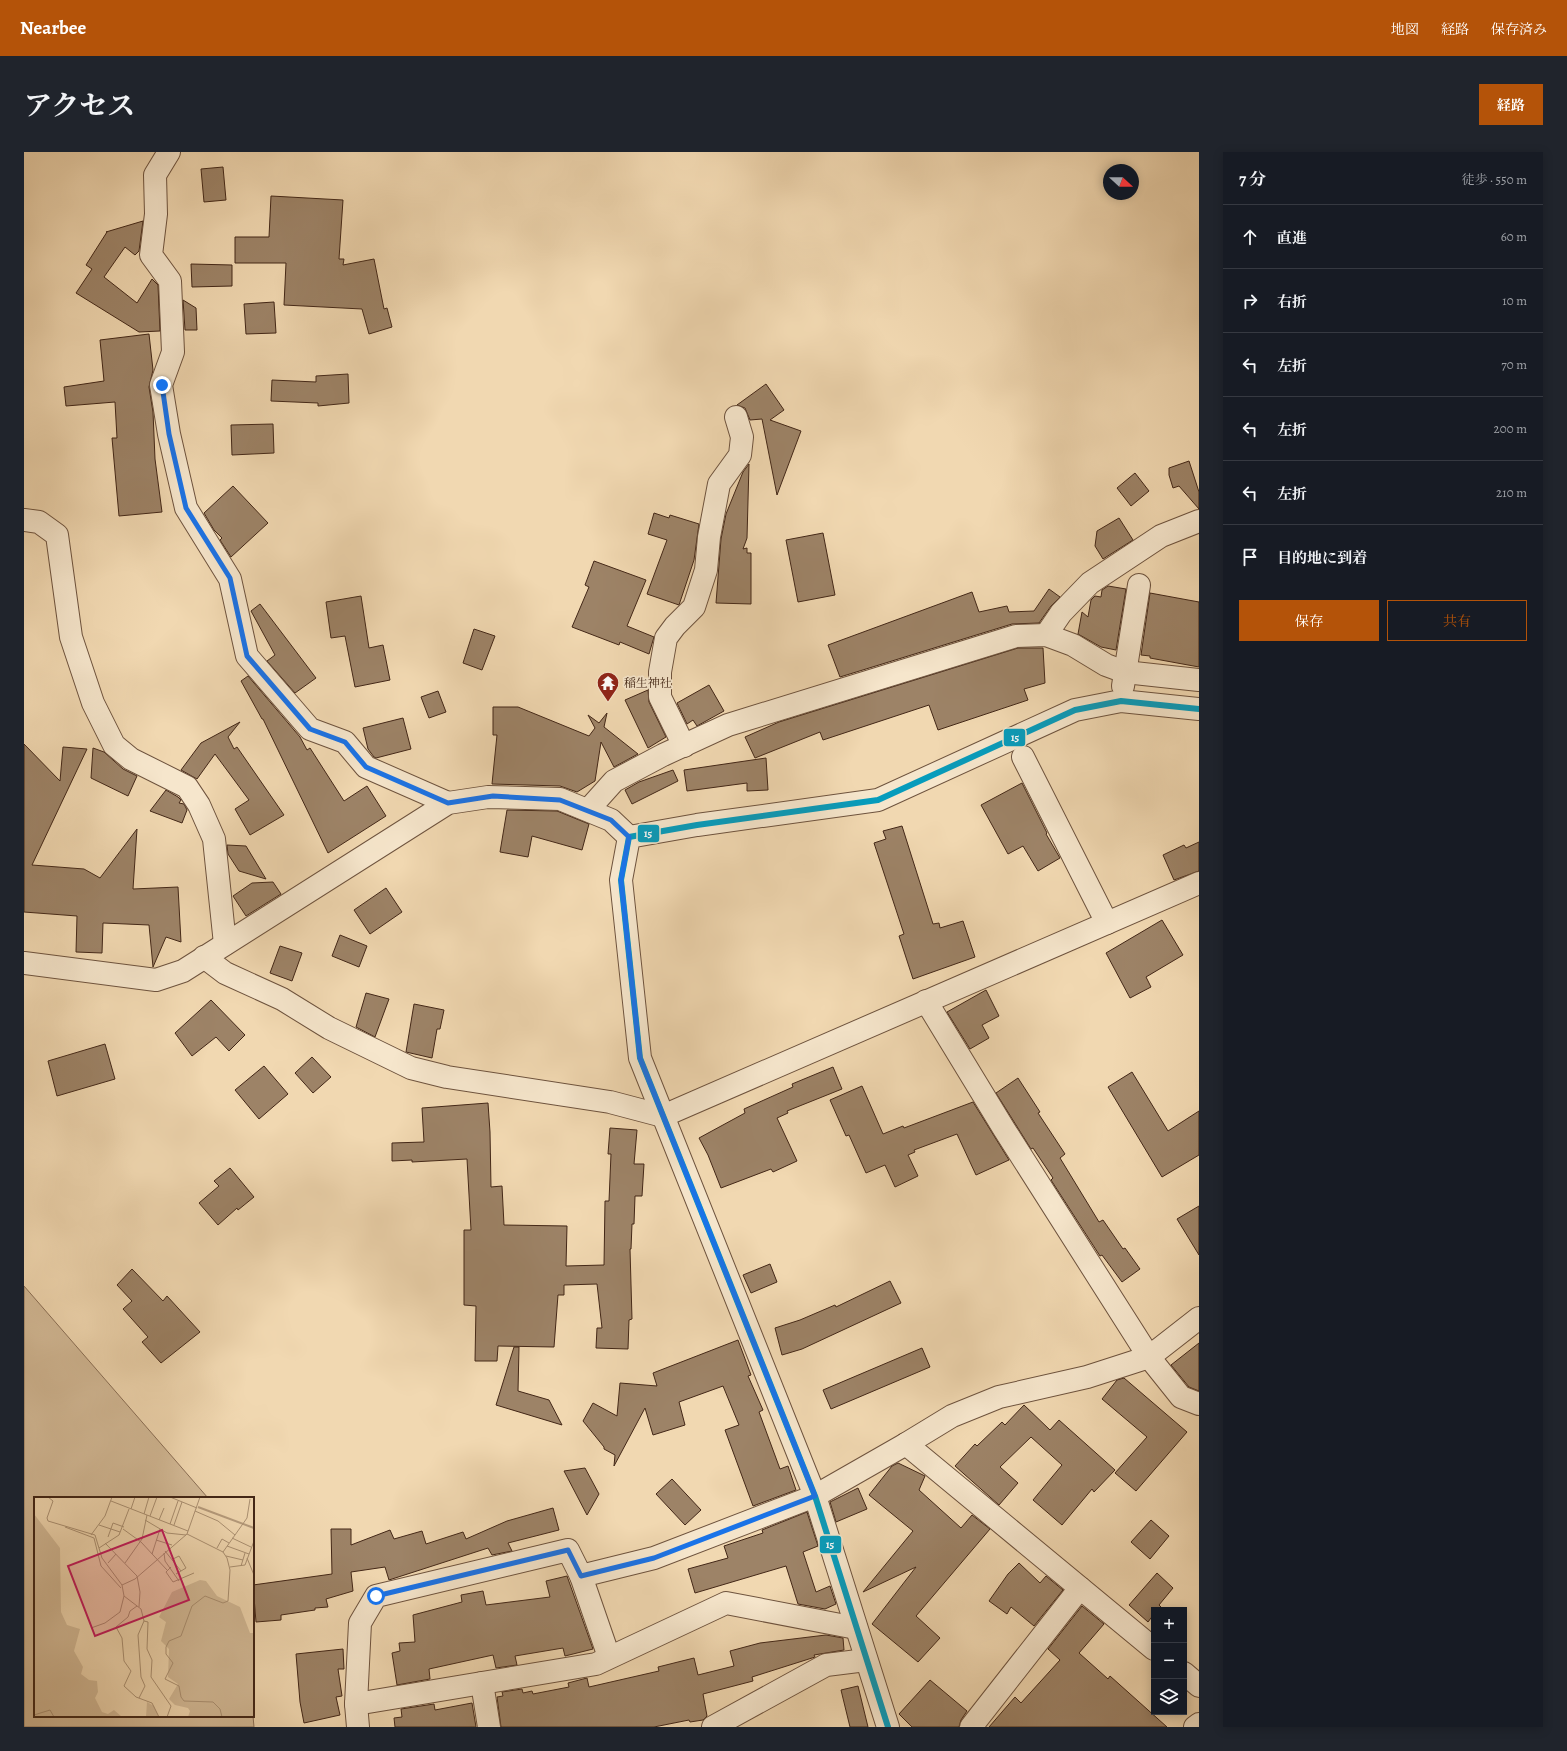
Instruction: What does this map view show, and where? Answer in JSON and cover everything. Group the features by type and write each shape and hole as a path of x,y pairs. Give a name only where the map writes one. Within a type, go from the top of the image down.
{"street":[{"path":"169,152 155,175 156,214 151,255 170,281 173,352 162,385 169,434 186,508 230,578 247,656 310,729 345,742 366,767 448,803"},
{"path":"684,746 660,697 660,672 666,638 675,626 694,607 706,570 709,537 719,484 740,455 742,437 736,417"},
{"path":"24,520 39,522 57,535 71,637 93,703 114,745 131,759 186,787 200,805 214,839 225,944"},
{"path":"1046,635 1061,613 1090,583 1162,536 1199,521"},
{"path":"1121,701 1139,585"},
{"path":"588,810 614,782 728,725 1016,636 1046,635 1073,646 1106,665 1125,672 1199,680"},
{"path":"629,837 698,825 878,800 1075,710 1121,701 1199,709"},
{"path":"1023,757 1107,923"},
{"path":"24,963 156,980 183,971 448,803 488,797 560,800 611,820 629,837"},
{"path":"629,837 621,880 640,1058 815,1496 888,1727"},
{"path":"204,957 225,974 282,999 329,1028 411,1068 448,1077 610,1102 663,1116 1199,884"},
{"path":"926,1001 1004,1128 1150,1357 1181,1397 1199,1404"},
{"path":"581,1576 654,1558 815,1496 952,1416 999,1397 1087,1377 1150,1357 1199,1318"},
{"path":"906,1444 1151,1647"},
{"path":"358,1727 356,1704 360,1623 376,1596 568,1550 581,1576 609,1658"},
{"path":"971,1727 1080,1588"},
{"path":"356,1704 596,1664 726,1603 856,1628"},
{"path":"713,1727 826,1665 866,1660"},
{"path":"1187,1676 1199,1686"},
{"path":"482,1683 489,1727"},
{"path":"1196,1727 1199,1724"}],"shaded area":[{"path":"24,1286 207,1497 34,1497 34,1717 253,1717 254,1727 24,1727"}],"building":[{"path":"223,167 226,200 204,202 201,169"},
{"path":"271,196 343,200 339,259 344,259 343,265 374,259 384,309 387,308 392,327 369,334 362,309 284,305 286,263 235,263 235,237 269,237"},
{"path":"143,221 139,251 135,255 125,247 104,277 137,303 152,279 158,285 160,331 139,332 76,293 92,269 86,265 106,232"},
{"path":"191,264 232,265 232,286 192,287"},
{"path":"183,300 196,308 197,330 185,330"},
{"path":"274,302 276,333 246,334 244,304"},
{"path":"149,334 153,370 149,387 153,412 155,459 162,512 119,516 112,438 117,438 115,402 66,406 64,387 104,381 100,340"},
{"path":"348,374 349,403 318,406 318,403 271,401 272,380 316,382 316,376"},
{"path":"766,384 784,410 770,420 801,431 777,495 762,419 750,420 745,408 737,405"},
{"path":"273,424 274,453 232,455 231,425"},
{"path":"1189,461 1199,492 1199,509 1179,486 1173,488 1169,475 1169,468"},
{"path":"749,464 747,538 743,549 747,548 747,553 751,553 751,604 716,603 721,539 726,514 743,472"},
{"path":"1135,473 1149,491 1131,506 1117,488"},
{"path":"233,486 268,523 231,557 220,540 222,538 214,530 204,513"},
{"path":"654,513 669,518 670,515 699,524 694,560 679,605 647,594 667,540 648,534"},
{"path":"1119,518 1133,540 1103,559 1095,546 1097,531"},
{"path":"823,533 835,595 798,602 786,540"},
{"path":"594,561 646,580 627,626 654,637 649,654 620,642 619,645 572,627 589,587 585,585"},
{"path":"1108,586 1126,589 1116,650 1101,647 1078,634 1082,612 1088,617 1091,600 1095,596 1101,597 1102,590"},
{"path":"1049,589 1060,597 1051,606 1039,623 1012,624 840,677 828,645 972,592 979,612 1007,606 1009,612 1034,611"},
{"path":"1150,593 1199,602 1199,667 1141,655"},
{"path":"361,596 369,648 383,645 390,680 355,687 345,636 331,638 326,602"},
{"path":"260,604 316,678 295,693 267,661 275,655 251,611"},
{"path":"474,629 495,636 482,670 463,663"},
{"path":"1018,648 1043,648 1045,683 1024,689 1028,700 938,730 929,705 823,740 820,732 755,758 745,737 779,722"},
{"path":"248,676 300,737 307,750 310,748 344,801 367,786 386,816 328,853 263,719 241,681"},
{"path":"709,685 724,711 697,726 693,720 687,724 677,703"},
{"path":"648,690 649,702 666,737 648,748 625,700"},
{"path":"438,691 446,712 429,718 421,697"},
{"path":"493,707 518,707 589,736 595,728 588,715 599,723 607,713 604,727 638,754 614,767 601,742 595,781 577,792 560,786 492,784 497,735 493,735"},
{"path":"403,718 411,749 376,758 374,757 368,749 363,728"},
{"path":"240,722 228,737 234,749 237,747 284,815 250,835 235,809 249,800 215,754 197,779 181,770 201,743"},
{"path":"24,744 60,781 63,747 87,749 32,865 84,869 100,878 137,829 133,889 178,887 181,942 166,937 153,967 149,925 103,923 102,953 76,952 77,916 24,912"},
{"path":"93,748 104,752 123,769 137,776 128,796 91,778"},
{"path":"766,758 768,790 747,791 747,783 687,791 684,770"},
{"path":"673,770 678,781 632,804 625,790 639,782"},
{"path":"1022,783 1047,833 1046,834 1060,858 1038,871 1023,846 1008,854 981,805"},
{"path":"166,790 178,797 181,800 179,803 184,804 187,810 182,823 150,811"},
{"path":"507,810 557,811 589,824 582,850 532,836 528,857 500,852"},
{"path":"902,826 933,924 939,923 940,928 963,921 975,957 913,979 899,936 904,934 874,843 886,839 883,831"},
{"path":"1199,842 1199,871 1174,880 1163,855 1184,845 1186,848"},
{"path":"227,845 246,846 266,879 239,871 228,854"},
{"path":"273,882 281,894 246,916 233,896 252,883"},
{"path":"386,888 402,912 370,934 354,910"},
{"path":"1162,920 1183,955 1146,977 1151,987 1130,998 1106,953"},
{"path":"340,935 367,946 359,967 332,956"},
{"path":"280,946 302,953 292,981 270,973"},
{"path":"986,990 999,1016 982,1025 989,1038 970,1049 947,1012"},
{"path":"366,993 389,999 375,1037 356,1027"},
{"path":"211,1000 245,1035 229,1051 216,1037 192,1056 175,1033"},
{"path":"414,1004 444,1010 440,1029 437,1029 432,1058 406,1052"},
{"path":"105,1044 115,1079 57,1096 48,1061"},
{"path":"312,1057 331,1077 313,1093 295,1073"},
{"path":"264,1066 288,1094 259,1119 235,1090"},
{"path":"833,1067 842,1089 787,1111 788,1113 777,1118 797,1161 773,1172 771,1169 721,1188 708,1155 699,1138 745,1113 744,1109 793,1087 792,1084"},
{"path":"1132,1072 1168,1131 1199,1111 1199,1155 1162,1177 1108,1087"},
{"path":"1018,1078 1040,1112 1038,1113 1065,1154 1060,1158 1099,1222 1103,1220 1123,1249 1125,1248 1140,1269 1122,1282 1102,1255 1100,1256 1051,1180 1053,1178 1033,1148 1031,1149 996,1093"},
{"path":"862,1086 883,1134 903,1126 904,1128 973,1102 1009,1160 976,1175 957,1134 914,1150 915,1152 908,1155 918,1176 895,1187 885,1165 866,1173 849,1135 846,1136 830,1100"},
{"path":"488,1103 491,1187 502,1186 504,1225 567,1226 566,1266 604,1265 605,1201 609,1201 611,1154 608,1154 610,1128 637,1130 634,1164 644,1164 642,1196 635,1196 634,1224 632,1224 630,1249 632,1319 629,1320 628,1349 596,1348 597,1328 602,1328 597,1284 564,1285 564,1295 558,1295 554,1347 498,1346 497,1361 475,1361 476,1306 464,1305 464,1230 471,1230 467,1159 412,1162 412,1160 392,1161 392,1143 424,1142 422,1108"},
{"path":"230,1168 254,1197 238,1210 237,1208 218,1225 199,1203 219,1186 214,1181"},
{"path":"1199,1206 1199,1255 1177,1219"},
{"path":"770,1264 777,1282 751,1293 743,1275"},
{"path":"132,1269 163,1301 167,1296 200,1332 161,1363 142,1342 148,1337 123,1309 132,1301 117,1285"},
{"path":"890,1281 901,1303 802,1349 782,1355 775,1328 800,1320 835,1305 836,1307"},
{"path":"738,1340 751,1375 748,1376 763,1410 759,1412 780,1469 788,1466 796,1490 753,1506 725,1430 739,1425 723,1386 679,1402 685,1425 653,1435 645,1408 614,1466 615,1455 604,1449 583,1421 593,1403 617,1416 620,1383 657,1386 653,1373"},
{"path":"1199,1343 1199,1391 1189,1387 1171,1365"},
{"path":"514,1347 519,1347 518,1391 549,1400 562,1425 496,1405"},
{"path":"922,1348 930,1367 831,1409 823,1390"},
{"path":"1124,1378 1187,1432 1136,1491 1115,1473 1147,1437 1102,1399 1117,1380"},
{"path":"1024,1405 1050,1430 1059,1420 1115,1470 1094,1492 1092,1489 1062,1525 1033,1500 1062,1465 1031,1437 1000,1467 1018,1483 999,1505 955,1466 975,1444 977,1446 1002,1422 1005,1425"},
{"path":"898,1463 925,1476 919,1490 961,1528 972,1515 990,1529 916,1616 940,1638 918,1662 872,1624 916,1567 863,1592 913,1531 869,1495 892,1466"},
{"path":"585,1468 599,1494 587,1515 564,1471"},
{"path":"672,1479 701,1510 685,1525 656,1494"},
{"path":"858,1488 867,1509 836,1522 830,1502"},
{"path":"553,1508 559,1530 508,1543 512,1551 492,1555 488,1548 389,1580 385,1567 351,1572 353,1591 326,1599 328,1607 281,1615 281,1620 256,1622 254,1585 332,1574 331,1529 351,1529 351,1545 390,1530 394,1539 422,1531 426,1544 463,1532 466,1539 507,1521"},
{"path":"807,1512 818,1546 803,1552 816,1592 830,1586 836,1604 825,1609 798,1604 786,1566 695,1593 688,1569 728,1558 724,1546 763,1533 762,1530"},
{"path":"1151,1520 1169,1536 1150,1559 1131,1542"},
{"path":"1019,1563 1040,1583 1046,1576 1063,1590 1034,1626 1011,1607 1007,1614 989,1601 1008,1574"},
{"path":"1157,1573 1173,1588 1159,1605 1161,1607 1151,1607 1151,1618 1148,1622 1129,1605"},
{"path":"567,1576 593,1649 565,1656 563,1648 515,1656 517,1665 496,1668 493,1655 429,1669 430,1679 397,1685 392,1653 400,1651 399,1643 415,1642 413,1615 462,1602 461,1595 483,1591 486,1605 550,1597 546,1581"},
{"path":"1082,1606 1104,1624 1079,1653 1108,1679 1110,1676 1151,1713 1151,1715 1154,1715 1167,1727 989,1727 1015,1697 1021,1703 1060,1660 1048,1649"},
{"path":"826,1635 843,1638 844,1650 814,1655 815,1657 752,1677 753,1681 703,1694 707,1716 703,1720 690,1722 689,1720 654,1727 501,1727 497,1697 503,1696 502,1692 522,1689 523,1693 532,1691 533,1694 569,1687 568,1683 587,1678 589,1687 659,1671 658,1667 694,1658 698,1675 734,1666 730,1651 760,1643"},
{"path":"343,1649 344,1669 338,1669 342,1696 336,1697 340,1715 304,1723 300,1702 296,1654"},
{"path":"930,1680 967,1711 961,1720 959,1727 912,1727 899,1714"},
{"path":"858,1686 868,1727 850,1727 841,1690"},
{"path":"472,1703 476,1727 395,1727 394,1718 402,1717 401,1709 434,1704 435,1710"}],"transit line":[{"name":"15","path":"888,1727 815,1496 640,1058 621,880 629,837 697,825 878,800 1075,710 1121,701 1199,709"}],"place":[{"name":"稲生神社","path":"608,702"}],"route":[{"path":"162,385 169,434 179,472 186,508 230,578 247,656 310,729 345,742 366,767 448,803 493,796 560,800 611,820 629,837 621,880 640,1058 815,1496 654,1558 581,1576 568,1550 376,1596"}]}
